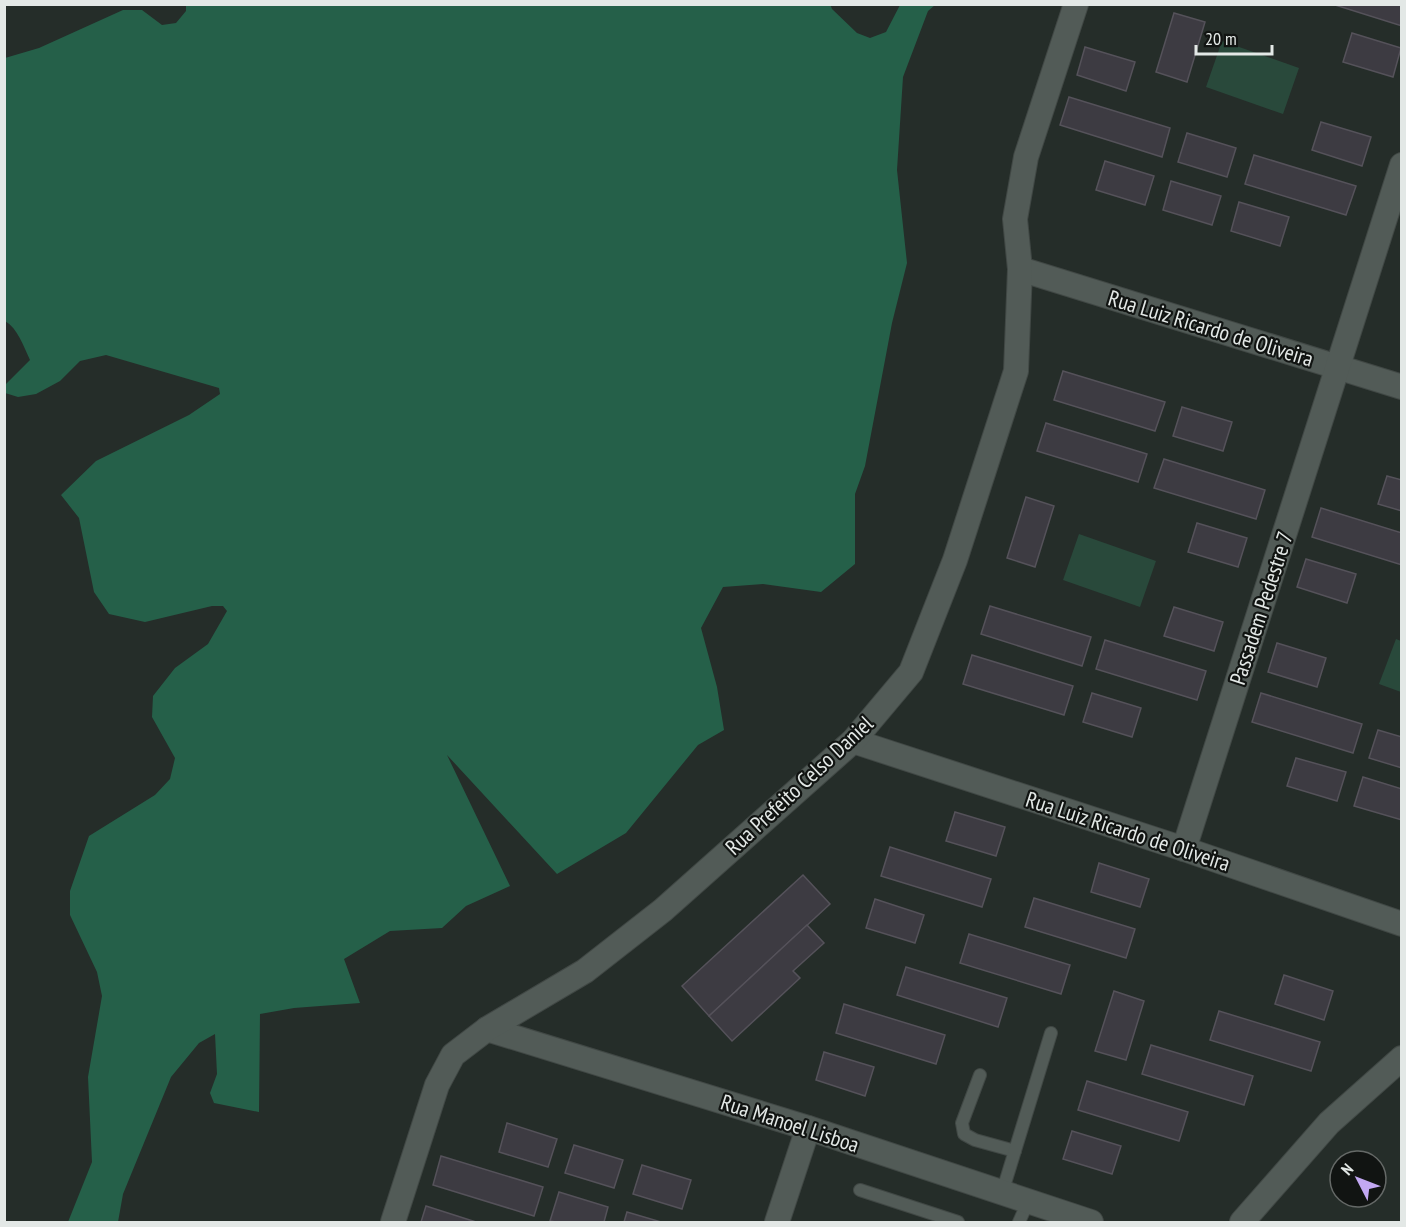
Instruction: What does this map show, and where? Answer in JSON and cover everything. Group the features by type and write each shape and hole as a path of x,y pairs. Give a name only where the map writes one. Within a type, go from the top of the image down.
{"street":[{"name":"Rua Prefeito Celso Daniel","path":"1059,57 1062,4"},
{"name":"Rua Prefeito Celso Daniel","path":"393,1222 437,1085 453,1055 487,1029 585,971 663,910 853,741 911,672 955,560 1017,371 1020,269 1015,219 1026,158 1076,4"},
{"name":"Passadem Pedestre 7","path":"1184,849 1401,165"},
{"name":"Rua Luiz Ricardo de Oliveira","path":"1020,269 1401,387"},
{"name":"Rua Luiz Ricardo de Oliveira","path":"853,741 1184,849 1401,924"},
{"name":"Rua Manoel Lisboa","path":"487,1029 808,1128 1002,1193 1023,1212 1091,1222"},
{"path":"1242,1222 1329,1123 1401,1058"},
{"path":"777,1222 808,1128"}],"lane":[{"path":"1002,1193 1051,1034"},
{"path":"980,1075 962,1124 964,1134 975,1140 1015,1151"},
{"path":"860,1190 958,1222"}],"green space":[{"path":"186,4 830,4 832,9 857,33 870,38 886,32 900,5 935,5 928,11 903,77 897,170 907,263 892,323 865,466 855,494 855,564 821,592 763,584 723,587 701,628 717,687 724,730 698,745 626,833 557,874 447,755 510,886 466,906 442,928 390,931 344,959 360,1003 294,1008 260,1014 259,1112 214,1103 210,1093 217,1074 215,1034 199,1043 171,1077 123,1194 118,1222 68,1222 92,1162 88,1077 102,996 97,972 70,915 70,891 89,836 155,795 170,779 175,758 152,717 153,696 175,668 208,644 227,611 223,606 212,606 145,622 109,614 94,592 79,518 61,495 96,461 189,415 220,394 219,388 106,355 80,361 60,381 36,394 18,397 5,393 5,385 30,360 17,333 5,321 5,58 39,48 123,10 142,10 162,25 176,23 186,11"},
{"path":"1222,41 1299,68 1283,114 1206,87"},
{"path":"1079,534 1156,561 1140,607 1063,580"},
{"path":"1396,639 1401,641 1401,692 1379,684"}],"building":[{"path":"1332,4 1402,4 1402,26"},
{"path":"1174,13 1205,22 1187,82 1156,72"},
{"path":"1352,33 1401,48 1393,77 1343,62"},
{"path":"1085,47 1135,62 1126,91 1077,75"},
{"path":"1069,97 1170,128 1162,157 1060,125"},
{"path":"1321,122 1371,137 1362,166 1312,150"},
{"path":"1187,133 1236,148 1227,177 1178,162"},
{"path":"1254,155 1356,186 1346,215 1245,184"},
{"path":"1105,161 1154,176 1145,205 1096,190"},
{"path":"1171,181 1221,196 1212,225 1163,210"},
{"path":"1239,202 1289,217 1280,246 1231,231"},
{"path":"1063,371 1165,402 1155,431 1054,400"},
{"path":"1182,407 1232,422 1223,451 1173,436"},
{"path":"1046,423 1147,454 1138,482 1037,451"},
{"path":"1164,459 1265,490 1256,519 1154,488"},
{"path":"1387,476 1402,480 1402,511 1378,504"},
{"path":"1026,497 1054,506 1035,567 1007,558"},
{"path":"1321,508 1402,533 1402,565 1312,537"},
{"path":"1197,523 1247,538 1238,567 1188,552"},
{"path":"1306,559 1356,574 1347,603 1297,587"},
{"path":"990,606 1091,637 1082,666 981,634"},
{"path":"1174,607 1223,622 1214,651 1164,636"},
{"path":"1105,640 1206,671 1197,700 1096,669"},
{"path":"1277,643 1326,658 1317,687 1268,672"},
{"path":"972,655 1073,686 1064,715 963,684"},
{"path":"1092,693 1141,708 1132,737 1083,722"},
{"path":"1261,693 1362,724 1353,753 1252,722"},
{"path":"1378,730 1402,737 1402,768 1369,758"},
{"path":"1296,758 1346,772 1337,801 1287,786"},
{"path":"1363,777 1402,789 1402,820 1354,806"},
{"path":"955,812 1005,827 996,856 946,841"},
{"path":"890,847 991,879 982,907 881,876"},
{"path":"1099,863 1149,879 1140,907 1091,892"},
{"path":"803,875 830,904 709,1016 682,986"},
{"path":"1034,898 1135,929 1126,958 1025,927"},
{"path":"875,899 924,915 915,943 866,928"},
{"path":"807,925 824,943 793,971 800,978 732,1041 709,1016"},
{"path":"969,934 1070,965 1061,994 960,963"},
{"path":"906,967 1007,998 998,1027 897,995"},
{"path":"1284,975 1333,991 1324,1020 1275,1004"},
{"path":"1114,991 1144,1001 1126,1060 1095,1051"},
{"path":"844,1004 945,1035 936,1064 836,1033"},
{"path":"1219,1011 1320,1042 1311,1071 1210,1040"},
{"path":"1151,1045 1253,1076 1244,1105 1142,1074"},
{"path":"824,1052 874,1067 865,1096 816,1080"},
{"path":"1087,1081 1188,1112 1179,1141 1078,1110"},
{"path":"507,1123 557,1139 548,1167 499,1152"},
{"path":"1072,1131 1121,1146 1112,1174 1063,1159"},
{"path":"574,1145 623,1160 614,1188 565,1173"},
{"path":"441,1156 543,1187 534,1216 433,1185"},
{"path":"642,1165 691,1180 682,1209 633,1194"},
{"path":"559,1192 608,1207 604,1222 550,1221"},
{"path":"426,1206 476,1222 421,1222"},
{"path":"627,1212 661,1222 624,1222"}]}
